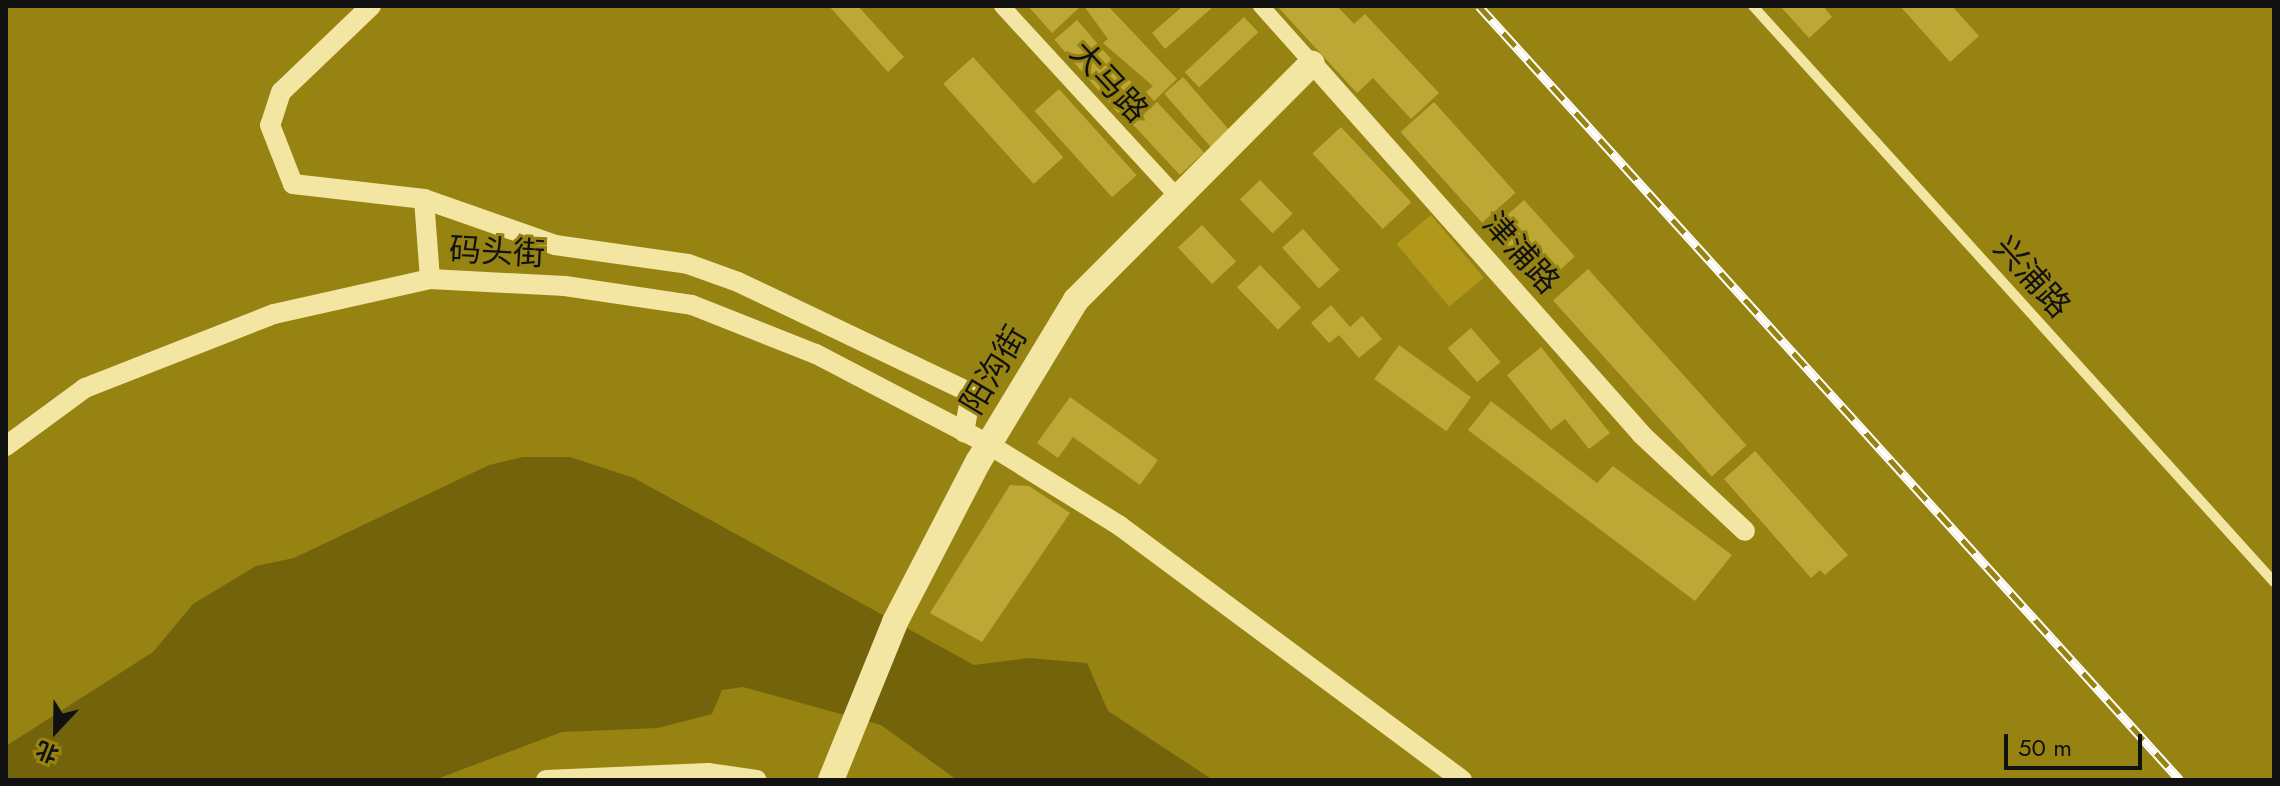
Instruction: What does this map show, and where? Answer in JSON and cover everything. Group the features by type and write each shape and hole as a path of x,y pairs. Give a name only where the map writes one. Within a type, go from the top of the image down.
{"street":[{"path":"371,6 281,92 270,125 293,184 424,199 555,245 688,264 738,282 971,393 964,432"},
{"name":"大马路","path":"1002,6 1176,195"},
{"name":"津浦路","path":"1261,6 1641,434 1745,531"},
{"name":"阳沟街","path":"831,780 895,622 988,444 1092,277 1312,63"},
{"path":"424,199 430,279"},
{"name":"码头街","path":"6,446 85,388 274,314 430,279 565,286 692,305 816,354 988,444 1120,526 1462,780"},
{"path":"546,780 708,773 757,780"}],"lane":[{"name":"兴浦路","path":"1753,6 2274,582"}],"shaded area":[{"path":"1431,215 1484,278 1449,307 1397,244"},
{"path":"523,457 570,457 634,478 974,665 1029,658 1087,663 1108,711 1213,780 957,780 881,725 743,687 722,690 712,714 658,728 562,732 434,780 6,780 6,746 153,652 193,604 256,566 294,558 489,465"}],"building":[{"path":"829,6 858,6 904,57 888,72"},
{"path":"1028,6 1081,6 1052,33"},
{"path":"1084,6 1108,6 1177,79 1154,101 1146,92 1153,86 1103,43 1108,39"},
{"path":"1183,6 1214,6 1165,49 1152,33"},
{"path":"1277,6 1337,6 1354,24 1365,14 1439,93 1411,119 1373,78 1357,93"},
{"path":"1780,6 1823,6 1832,17 1809,38"},
{"path":"1900,6 1952,6 1979,36 1950,62"},
{"path":"1244,17 1258,32 1199,88 1185,72"},
{"path":"1077,20 1143,96 1121,116 1054,40"},
{"path":"973,57 1063,157 1034,184 943,84"},
{"path":"1183,77 1232,133 1213,149 1164,93"},
{"path":"1059,89 1137,175 1112,197 1034,111"},
{"path":"1157,102 1204,152 1180,175 1133,125"},
{"path":"1434,102 1516,193 1482,223 1401,132"},
{"path":"1341,127 1411,202 1383,229 1312,154"},
{"path":"1260,180 1293,214 1273,233 1240,199"},
{"path":"1524,200 1575,256 1538,289 1488,233"},
{"path":"1202,225 1236,262 1212,284 1178,248"},
{"path":"1303,229 1340,270 1319,289 1282,248"},
{"path":"1260,265 1301,307 1278,330 1237,287"},
{"path":"1588,269 1747,445 1712,477 1553,300"},
{"path":"1331,305 1350,327 1362,316 1382,339 1359,358 1339,335 1329,343 1311,323"},
{"path":"1471,328 1501,362 1477,382 1448,348"},
{"path":"1399,345 1471,397 1446,431 1374,379"},
{"path":"1541,347 1610,433 1589,449 1565,419 1551,430 1507,375"},
{"path":"1070,397 1158,460 1140,485 1073,437 1058,458 1037,443"},
{"path":"1491,401 1597,483 1613,466 1732,555 1695,601 1468,430"},
{"path":"1755,451 1848,555 1825,575 1820,570 1811,578 1724,479"},
{"path":"1010,485 1029,486 1070,513 982,642 930,613"}],"railway":[{"path":"1479,6 2180,780"}]}
